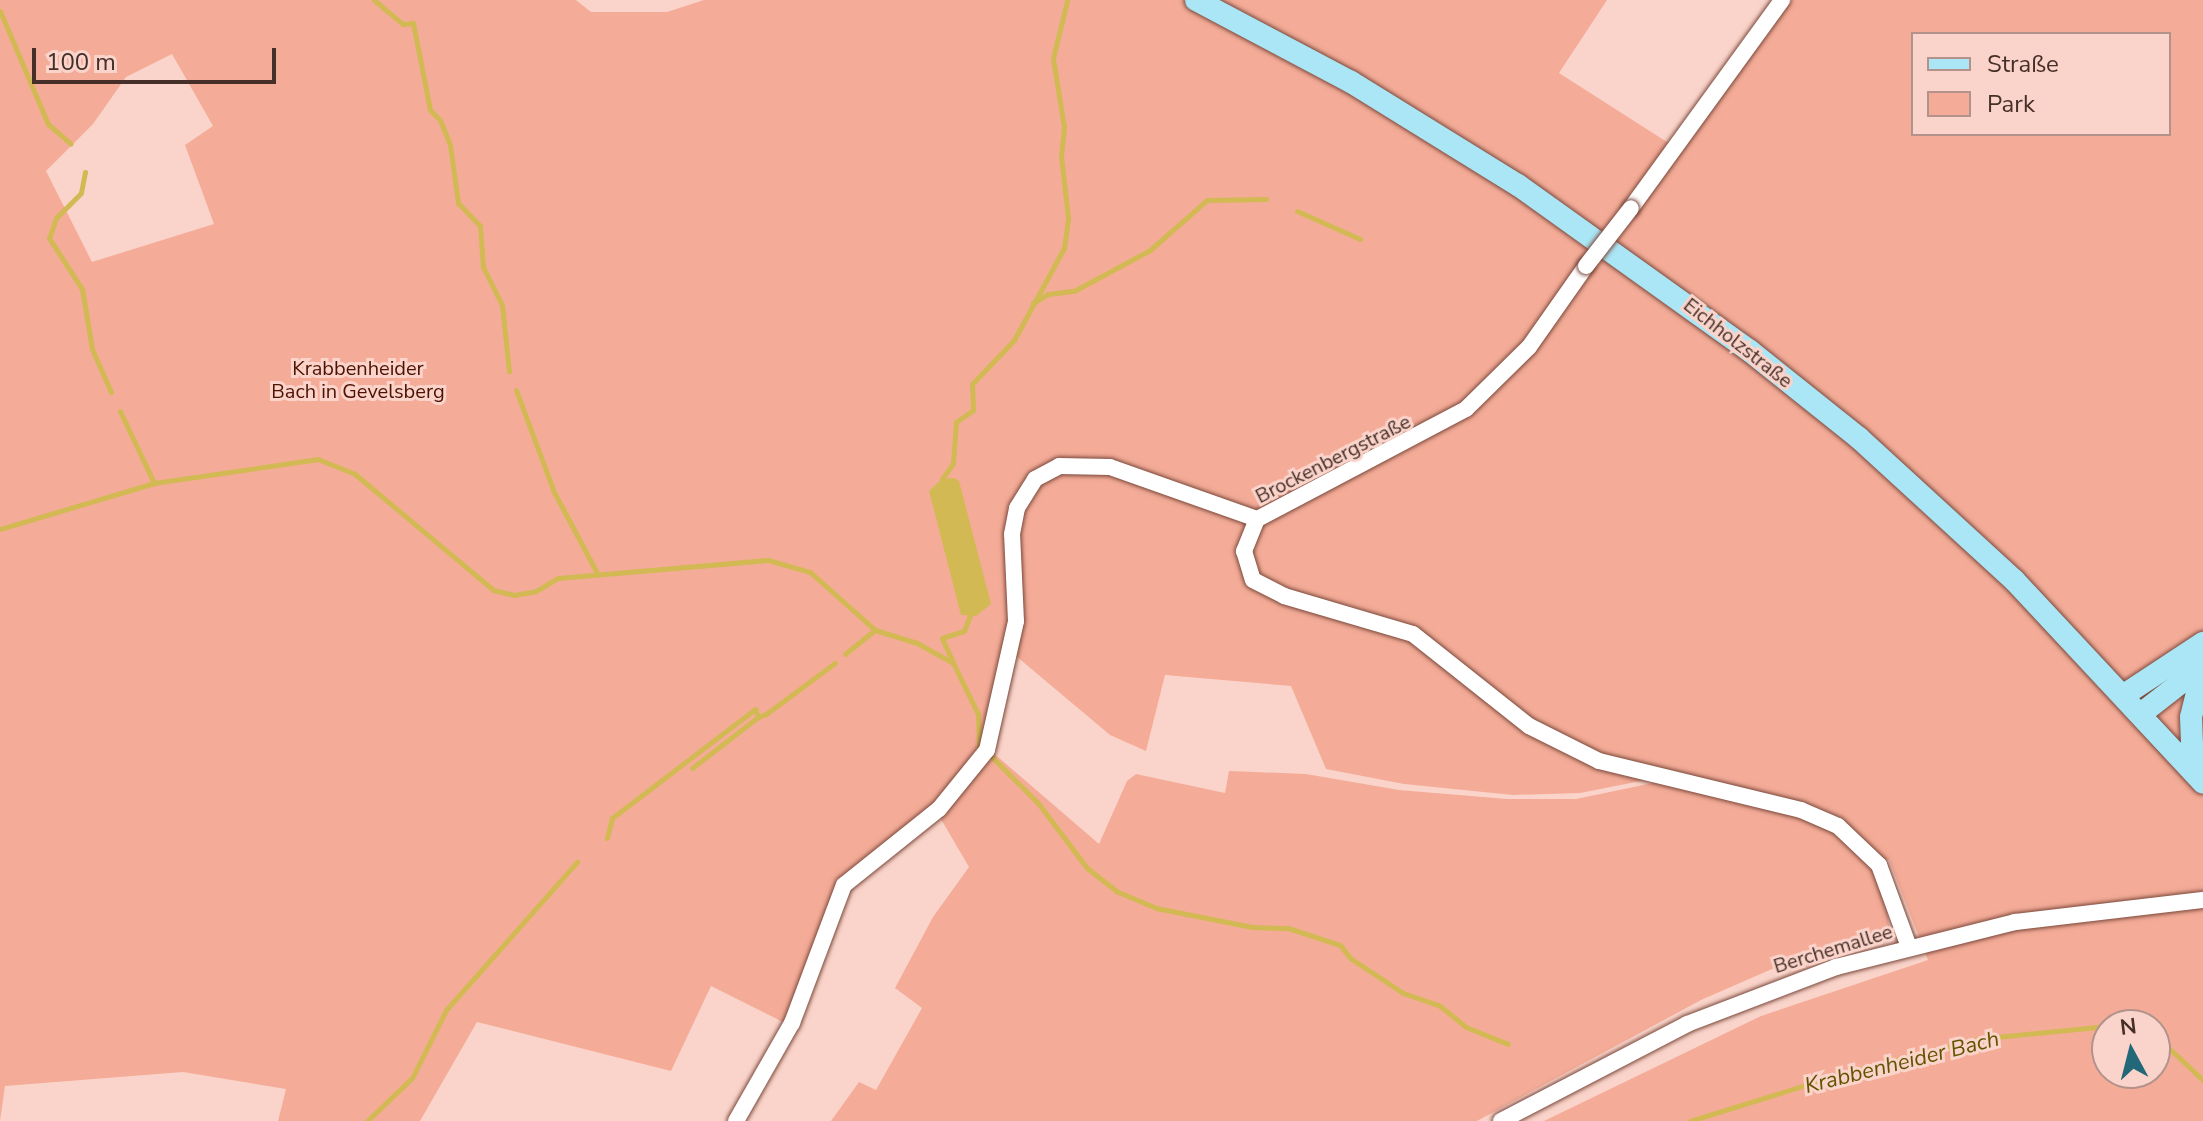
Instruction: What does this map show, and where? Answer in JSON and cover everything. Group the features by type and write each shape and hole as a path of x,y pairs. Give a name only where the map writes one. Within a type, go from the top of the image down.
{"main road":[{"name":"Eichholzstraße","path":"1196,0 1426,128 1671,291 1859,438 2014,580 2142,713 2198,777"},
{"path":"2124,695 2203,643"},
{"path":"2142,713 2203,667"},
{"path":"2198,777 2191,717 2203,667"}],"street":[{"name":"Brockenbergstraße","path":"1782,0 1529,347 1466,409 1257,519 1244,551 1253,580 1284,596 1413,634 1505,709 1568,748 1599,761 1801,810 1838,826 1879,865 1909,947"},
{"path":"736,1121 792,1023 844,885 939,809 987,750 1016,621 1012,534 1017,508 1035,479 1059,466 1110,467 1257,519"},
{"name":"Berchemallee","path":"1501,1121 1633,1049 1734,1004 1909,947 2078,912 2203,900"}],"green space":[{"name":"Krabbenheider Bach in Gevelsberg","path":"0,0 576,0 591,12 667,12 704,0 1607,0 1559,73 1681,151 1792,0 2203,0 2203,1121 1544,1121 1761,1016 1928,960 1889,860 1865,857 1885,897 1890,932 1790,961 1701,1000 1477,1121 831,1121 859,1082 876,1090 922,1008 895,988 933,917 969,867 935,809 843,882 785,1023 711,986 671,1071 477,1022 420,1121 278,1121 286,1089 183,1072 5,1086 0,1121","holes":["172,54 213,126 185,145 214,224 92,262 46,171 93,124 126,77","1004,646 1110,735 1146,751 1165,675 1291,686 1326,769 1404,784 1513,795 1580,793 1651,779 1653,783 1576,799 1507,799 1399,790 1306,774 1229,771 1225,793 1136,774 1127,781 1099,844 991,751 989,762 981,751"]}],"shaded area":[{"path":"942,479 959,481 991,604 976,616 961,615 929,491"}],"waterway":[{"path":"374,0 403,24 413,23 430,110 440,120 450,145 458,203 480,226 483,267 502,305 509,372"},
{"path":"942,479 953,463 956,422 973,410 972,384 1014,340 1064,248 1068,218 1061,156 1064,127 1053,58 1067,1"},
{"path":"0,11 48,124 71,144"},
{"path":"85,172 81,193 56,218 49,238 82,289 92,349 111,392"},
{"path":"1033,303 1048,294 1074,291 1150,250 1207,200 1266,199"},
{"path":"1297,211 1360,239"},
{"path":"516,390 554,492 597,573"},
{"path":"120,411 154,483"},
{"name":"Krabbenheider Bach","path":"0,529 154,483 318,459 355,474 493,590 514,595 536,591 558,578 768,560 810,572 875,630 917,643 953,663 978,714 979,745"},
{"path":"953,662 942,638 964,631 970,615"},
{"path":"845,654 875,630"},
{"path":"607,838 612,818 755,709 758,717 766,714 835,663"},
{"path":"692,768 758,717"},
{"name":"Krabbenheider Bach","path":"992,757 1038,803 1087,868 1116,891 1156,908 1252,927 1288,928 1340,945 1350,958 1403,993 1440,1006 1466,1027 1508,1044"},
{"path":"367,1121 412,1078 446,1010 577,862"},
{"name":"Krabbenheider Bach","path":"1690,1121 1844,1073 1977,1039 2091,1028"},
{"name":"Krabbenheider Bach","path":"2171,1050 2203,1080"}]}
